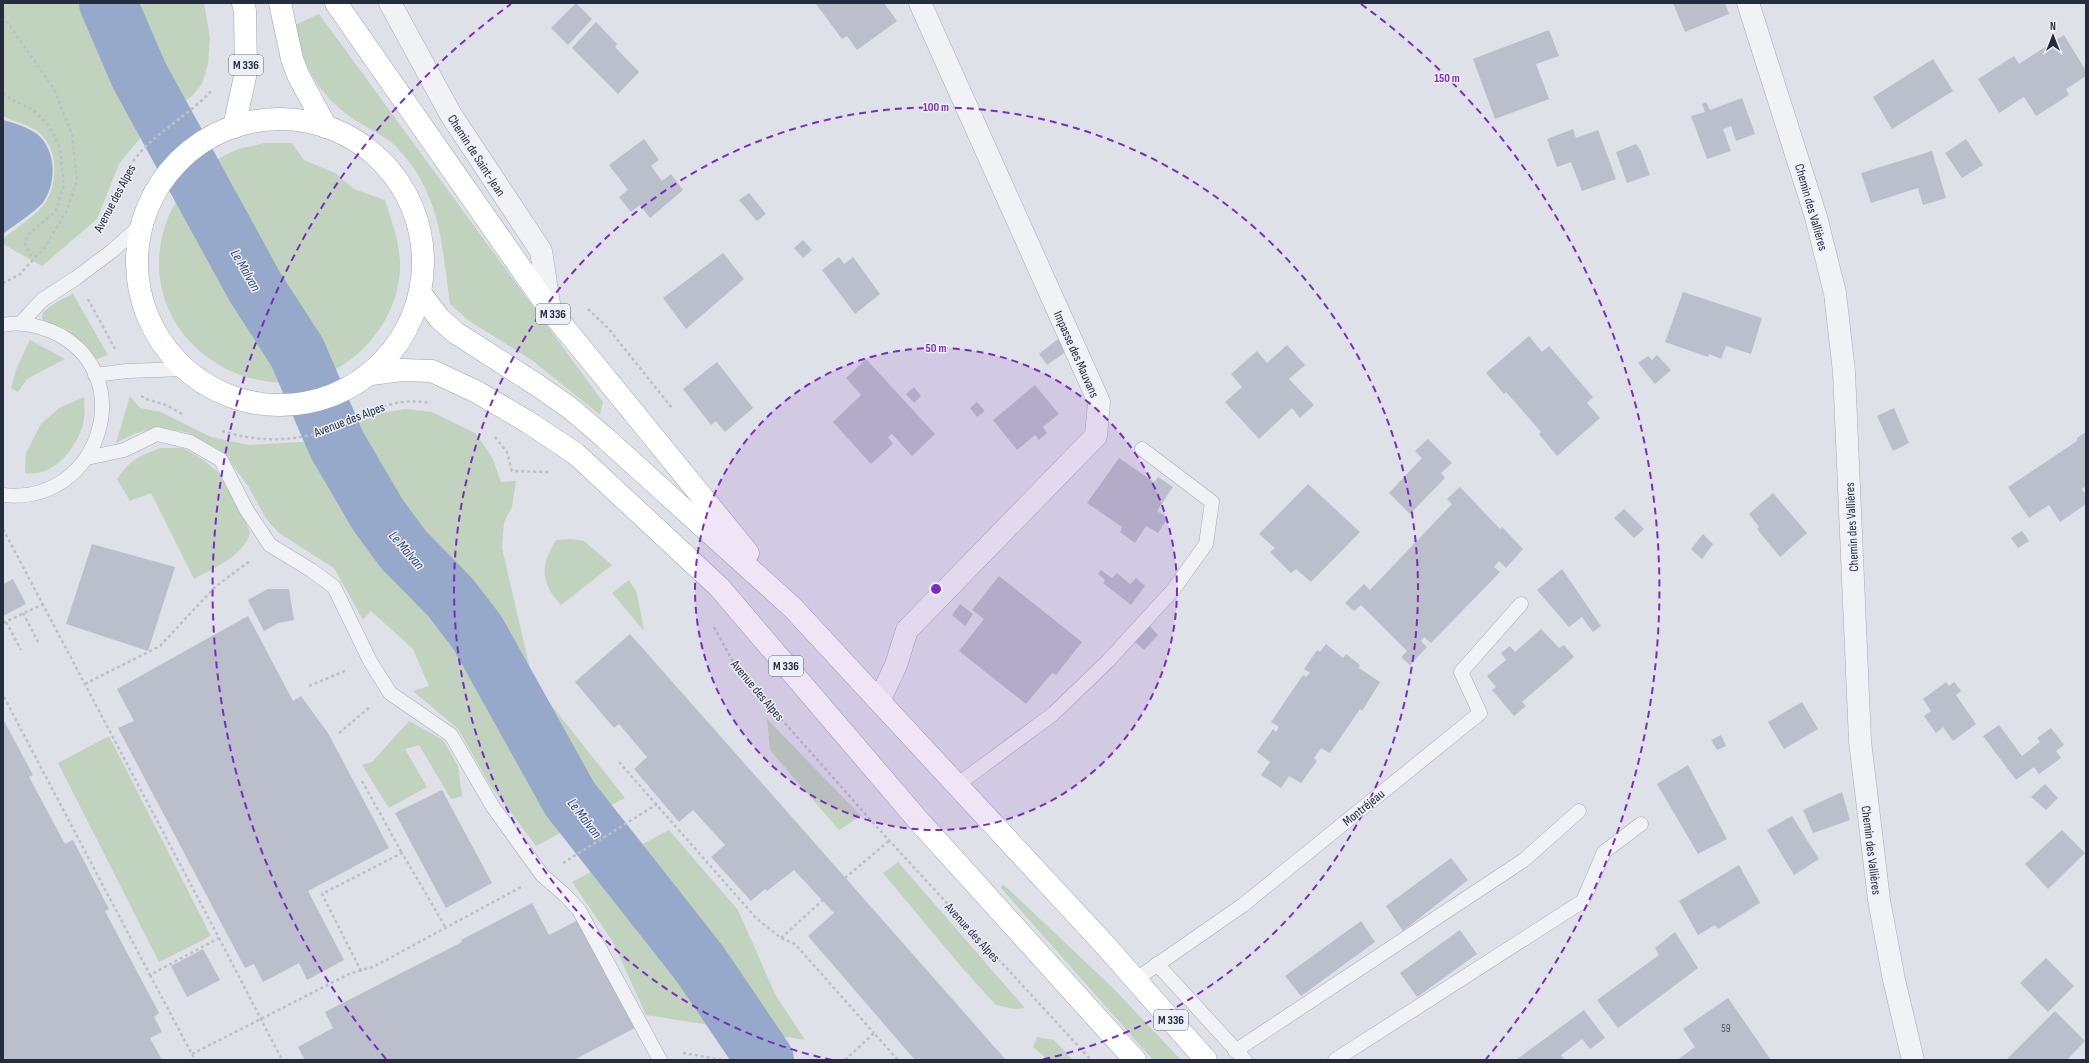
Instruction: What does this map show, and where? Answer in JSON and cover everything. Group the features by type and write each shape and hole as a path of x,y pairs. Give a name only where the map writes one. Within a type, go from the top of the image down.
{"main road":[{"name":"M 336","path":"234,127 246,72 245,11 243,3"},
{"path":"280,3 292,58 298,75 326,127"},
{"name":"M 336","path":"336,3 550,310 793,608 957,785 1206,1060"},
{"path":"282,119 304,121 326,127 365,147 381,161 407,196 421,238 423,279 421,294 392,354 371,374 336,393 305,402 273,404 241,399 211,387 185,369 166,348 151,324 141,297 137,269 143,218 156,190 177,162 205,140 234,127 260,121 282,119"},
{"path":"421,294 439,318 456,333 537,385 598,432 793,608"},
{"name":"M 336","path":"371,374 402,370 432,372 477,392 528,422 576,454 719,588 918,820 1134,1060"}],"street":[{"name":"Chemin de Saint-Jean","path":"390,3 451,115 541,252 550,310"},
{"name":"Impasse des Mauvans","path":"879,700 896,665 907,630 1096,436 1099,402 920,3"},
{"name":"Chemin des Vallières","path":"1748,3 1816,217 1835,293 1844,372 1860,741 1879,900 1894,980 1913,1060"},
{"path":"472,199 495,182"}],"lane":[{"path":"21,323 42,300 112,252 143,218"},
{"path":"3,324 21,323 40,326 57,334 73,345 86,359 95,375 102,403 102,418 94,446 87,458 73,474 55,486 28,495 3,495"},
{"path":"95,375 127,371 185,369"},
{"path":"87,458 124,450 157,434 190,442 221,460 246,509 270,545 311,570 334,588 370,661 390,693 451,735 493,807 546,873 579,910 660,1060"},
{"path":"957,785 1059,709 1108,661 1173,590 1206,544 1212,502 1142,449"},
{"name":"Montréjeau","path":"1135,980 1243,905 1480,713 1461,672 1521,604"},
{"path":"1157,964 1236,1052 1524,860 1579,811"},
{"path":"1335,1060 1583,902 1604,852 1642,824"}],"path":[{"path":"3,16 54,88 72,134 77,180 68,210 45,247 19,274 3,283"},
{"path":"3,92 12,100 32,109 49,126 60,148 64,186 55,212 27,235 25,244 33,260"},
{"name":"Avenue des Alpes","path":"98,231 110,210 114,195 128,169 138,155 166,128 205,98"},
{"path":"86,296 118,355"},
{"path":"586,308 608,328 672,408"},
{"name":"Avenue des Alpes","path":"275,440 312,435 334,428 387,404 409,401 434,404"},
{"path":"492,435 507,452 512,471 547,471 553,474"},
{"path":"3,529 282,1060"},
{"path":"85,684 160,646 215,588 270,545"},
{"path":"3,623 43,604"},
{"path":"24,613 38,642"},
{"path":"6,622 21,650"},
{"name":"Avenue des Alpes","path":"712,623 737,670 1091,1060"},
{"path":"309,686 354,667"},
{"path":"3,695 195,1060"},
{"path":"339,733 372,705"},
{"path":"620,762 756,918 780,938 795,944 898,1060"},
{"path":"362,781 446,928"},
{"path":"192,1054 350,974 375,966 446,928 546,873 657,804"},
{"path":"845,878 890,840"},
{"path":"361,971 322,894 402,853"},
{"path":"780,938 823,900"},
{"path":"150,975 219,938"},
{"path":"845,1060 874,1033"},
{"path":"681,1053 723,1060"}],"green space":[{"path":"3,3 204,3 210,38 208,64 202,84 192,96 148,128 119,164 97,219 42,266 3,244 3,239 31,217 45,203 53,185 54,164 52,153 42,136 34,129 3,116"},
{"path":"319,14 603,402 600,415 533,361 468,320 450,304 444,256 438,225 434,210 419,176 395,145 350,117 334,104 311,74 306,63 295,25"},
{"path":"264,143 292,143 304,160 335,173 354,189 385,200 396,234 399,251 400,269 395,298 388,315 378,332 338,368 299,381 260,380 223,367 191,343 169,310 159,271 165,226 176,202 191,181 222,157 237,150"},
{"path":"73,294 108,355 97,359 64,328 52,325 42,319 43,312 55,303"},
{"path":"30,340 65,359 27,379 18,392 11,388 17,367"},
{"path":"130,396 140,408 161,412 211,437 249,445 318,441 378,414 405,409 432,412 475,433 492,457 501,482 516,481 512,507 504,522 502,548 533,682 625,798 536,846 490,785 458,729 413,691 429,686 413,649 371,611 363,620 334,568 279,533 267,520 248,486 223,452 189,433 158,427 134,434 116,443"},
{"path":"84,397 84,419 77,439 71,449 64,458 45,471 25,473 26,453 41,424 59,408"},
{"path":"161,448 183,448 202,459 219,473 245,520 250,533 247,541 235,555 194,579 151,493 130,501 117,479 136,459"},
{"path":"570,539 584,541 612,565 561,605 549,589 546,581 545,566 547,558 556,540"},
{"path":"629,580 637,593 644,631 612,593"},
{"path":"767,719 861,816 839,830 770,750"},
{"path":"409,721 443,740 458,766 462,796 451,799 419,745 405,749 427,787 389,808 362,765 372,762"},
{"path":"109,736 211,936 159,962 58,763"},
{"path":"669,830 738,910 775,994 805,1040 646,1015 613,942 572,882"},
{"path":"898,862 1025,1008 1015,1009 996,1005 964,970 883,873"},
{"path":"1003,884 1114,989 1181,1060 1153,1060 1001,888"},
{"path":"1037,1037 1054,1040 1073,1060 1048,1060 1033,1047"}],"water":[{"path":"3,120 29,129 43,140 51,157 53,175 48,193 41,205 3,234"}],"building":[{"path":"576,3 592,19 568,45 551,28"},
{"path":"884,3 897,21 857,50 847,36 842,39 816,4"},
{"path":"1673,3 1725,3 1729,14 1685,32"},
{"path":"596,22 617,44 615,47 639,72 618,94 572,48"},
{"path":"1549,30 1559,56 1536,64 1549,99 1495,119 1473,59"},
{"path":"2064,35 2086,71 2086,76 2066,89 2069,95 2036,116 2024,97 1999,113 1978,79 2014,56 2019,64"},
{"path":"1933,59 1953,91 1892,129 1873,97"},
{"path":"1742,98 1755,134 1736,141 1731,126 1723,129 1731,151 1707,159 1691,116 1705,112 1702,104 1706,102 1710,110"},
{"path":"1573,129 1576,138 1598,130 1616,179 1582,191 1571,162 1557,167 1547,139"},
{"path":"644,139 659,160 651,166 662,181 671,174 683,190 650,218 640,205 631,212 619,197 628,190 609,165"},
{"path":"1966,139 1983,165 1962,178 1945,153"},
{"path":"1636,144 1641,151 1650,175 1627,183 1616,152"},
{"path":"1932,151 1946,198 1923,205 1918,188 1871,203 1861,173"},
{"path":"749,193 766,214 757,221 739,200"},
{"path":"803,240 812,250 803,258 794,248"},
{"path":"723,253 744,279 686,329 663,298"},
{"path":"839,257 844,264 853,257 880,294 855,314 822,270"},
{"path":"1683,292 1762,318 1751,354 1726,346 1721,359 1709,354 1708,357 1665,342"},
{"path":"1529,336 1542,352 1549,346 1593,397 1587,403 1600,418 1557,456 1539,434 1541,432 1506,392 1504,394 1486,373"},
{"path":"1058,339 1067,351 1047,365 1039,354"},
{"path":"1287,345 1305,365 1289,379 1314,405 1300,418 1292,408 1259,439 1225,402 1242,387 1231,374 1257,351 1267,363"},
{"path":"1657,355 1671,370 1655,384 1638,363 1648,356 1652,360"},
{"path":"866,359 935,434 912,456 892,434 888,437 893,444 871,464 833,422 861,395 846,378"},
{"path":"717,362 753,408 725,432 716,421 711,425 683,389"},
{"path":"1035,385 1059,414 1043,427 1047,433 1039,440 1035,435 1017,450 993,420"},
{"path":"914,387 921,396 914,403 906,394"},
{"path":"977,402 985,411 977,417 970,408"},
{"path":"1894,408 1909,443 1893,451 1877,416"},
{"path":"2086,432 2086,486 2082,489 2086,495 2086,504 2060,522 2049,505 2029,518 2008,487 2077,441 2077,438"},
{"path":"1428,439 1452,463 1441,473 1445,478 1410,514 1389,493 1422,458 1415,451"},
{"path":"1119,458 1154,482 1158,477 1173,487 1157,511 1168,518 1158,533 1146,526 1135,543 1120,532 1122,527 1087,503"},
{"path":"1308,484 1360,532 1311,582 1296,569 1291,573 1270,552 1275,548 1259,534"},
{"path":"1460,487 1500,529 1502,527 1523,549 1506,568 1499,561 1494,567 1500,572 1431,643 1424,637 1421,641 1427,647 1410,665 1401,657 1407,651 1361,605 1354,611 1345,603 1364,584 1370,590 1452,504 1447,499"},
{"path":"1773,493 1807,533 1780,557 1757,529 1759,527 1749,514"},
{"path":"1624,509 1644,529 1634,538 1614,518"},
{"path":"2022,531 2029,541 2018,548 2011,538"},
{"path":"1703,534 1713,544 1702,559 1691,549"},
{"path":"92,544 175,567 148,651 66,624"},
{"path":"1562,569 1601,626 1593,632 1582,617 1569,627 1537,590"},
{"path":"1101,570 1112,578 1117,573 1130,584 1136,578 1145,586 1131,605 1103,583 1105,580 1098,574"},
{"path":"999,576 1082,642 1056,675 1052,673 1026,704 959,651 984,619 972,610"},
{"path":"13,579 26,604 3,616 3,584"},
{"path":"268,589 289,589 294,620 278,623 264,631 248,600"},
{"path":"960,604 973,614 965,626 952,615"},
{"path":"248,616 293,701 301,696 328,733 389,848 308,891 344,960 307,980 299,963 263,982 254,964 245,968 118,728 134,721 117,689"},
{"path":"1149,625 1158,635 1144,650 1134,641"},
{"path":"1541,629 1559,648 1564,645 1574,657 1522,702 1526,706 1514,716 1492,690 1496,687 1487,676 1506,660 1501,653 1510,646 1515,652"},
{"path":"630,634 1006,1060 915,1060 808,936 834,913 794,870 767,891 765,889 751,901 711,857 725,845 693,810 679,822 634,769 647,757 619,724 614,728 575,682"},
{"path":"1326,644 1343,658 1346,654 1360,665 1359,668 1380,682 1362,711 1360,709 1330,753 1321,748 1314,758 1317,761 1301,783 1289,776 1281,788 1261,775 1270,762 1257,752 1273,729 1276,732 1279,727 1271,722 1303,675 1306,677 1310,673 1304,669 1317,650 1320,652"},
{"path":"1946,682 1949,686 1954,682 1961,691 1956,695 1976,724 1953,741 1943,727 1936,733 1924,716 1931,711 1923,699"},
{"path":"1802,702 1818,729 1784,749 1768,722"},
{"path":"3,719 33,775 29,777 65,844 73,840 109,909 105,911 159,1013 154,1017 162,1032 150,1038 162,1060 3,1060"},
{"path":"1999,725 2022,756 2040,742 2037,738 2051,728 2064,745 2056,751 2061,758 2039,774 2034,767 2016,780 1983,736"},
{"path":"1721,735 1726,746 1717,750 1711,740"},
{"path":"1688,765 1727,839 1698,854 1657,784"},
{"path":"2045,784 2058,798 2046,810 2031,797"},
{"path":"442,790 492,883 446,908 395,813"},
{"path":"1842,792 1850,820 1813,833 1803,810"},
{"path":"1792,816 1819,859 1794,875 1767,830"},
{"path":"2062,830 2085,853 2048,889 2025,864"},
{"path":"1451,858 1468,880 1403,931 1386,906"},
{"path":"1739,865 1760,903 1718,929 1715,925 1698,935 1679,901"},
{"path":"532,903 549,935 590,914 646,1022 574,1060 305,1060 298,1047 333,1028 325,1012 462,942 461,940"},
{"path":"1361,921 1375,942 1301,996 1285,976"},
{"path":"1460,930 1477,954 1417,997 1400,973"},
{"path":"1675,932 1698,968 1618,1028 1597,1000 1659,955 1655,948"},
{"path":"203,949 220,980 187,997 171,966"},
{"path":"2046,958 2074,986 2048,1012 2020,983"},
{"path":"1728,998 1771,1060 1677,1060 1695,1047 1683,1029"},
{"path":"1584,1010 1605,1038 1590,1049 1582,1039 1561,1055 1565,1060 1516,1060"},
{"path":"2055,1011 2085,1041 2067,1060 2006,1060"}],"waterway":[{"name":"Le Malvan","path":"108,3 139,75 255,287 297,352 337,445 378,515 403,549 450,597 477,632 570,799 700,964 765,1060"}]}
